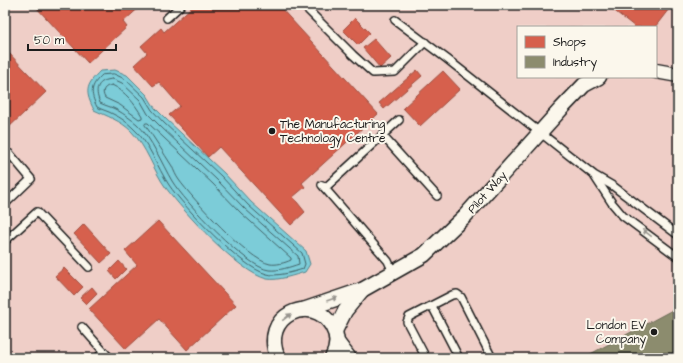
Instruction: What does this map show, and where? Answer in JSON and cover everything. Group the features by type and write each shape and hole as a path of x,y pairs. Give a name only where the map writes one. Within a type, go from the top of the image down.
{"street":[{"path":"657,71 678,75"},
{"name":"Pilot Way","path":"271,358 275,331 280,322 286,316 362,290 424,255 455,225 584,85 597,78"},
{"name":"Pilot Way","path":"332,358 336,351 336,337 345,311 362,290"},
{"path":"303,310 313,311 322,315 330,322 336,337 349,358"},
{"path":"273,340 274,350 278,358"}],"lane":[{"path":"167,18 181,5"},
{"path":"303,5 373,73 395,72 425,42"},
{"path":"395,20 541,132 594,175 613,186 678,235"},
{"path":"393,272 388,261 323,187 399,120"},
{"path":"382,135 437,196"},
{"path":"5,159 10,154 31,179 5,204"},
{"path":"594,175 612,203 623,216 678,257"},
{"path":"5,241 37,212 89,267"},
{"path":"426,358 407,322 409,317 452,295 457,294 461,297 492,358"},
{"path":"432,306 459,358"},
{"path":"82,327 110,358"},
{"path":"97,358 104,352"}],"shaded area":[{"path":"5,5 678,5 678,358 5,358"}],"water":[{"path":"115,70 127,75 147,95 155,108 167,120 224,173 251,202 306,251 310,264 305,272 276,279 267,279 255,274 242,265 212,240 166,188 137,137 127,127 94,110 88,94 91,81 100,71"}],"building: Shops":[{"path":"34,5 142,5 123,22 127,27 88,63"},
{"name":"The Manufacturing Technology Centre","path":"194,5 278,5 378,114 302,183 305,187 293,197 305,212 291,225 219,147 208,157 169,115 180,106 159,82 153,86 134,65 147,53 141,46 161,28 164,32"},
{"path":"607,5 672,5 656,26 634,26"},
{"path":"355,18 370,33 358,45 343,30"},
{"path":"374,39 391,58 380,68 363,48"},
{"path":"5,49 46,92 5,131"},
{"path":"417,70 422,76 384,109 379,103"},
{"path":"443,71 460,89 420,126 403,108"},
{"path":"158,221 236,305 187,350 159,319 126,349 89,309 137,265 125,251"},
{"path":"84,224 111,254 101,263 74,234"},
{"path":"119,261 126,269 116,279 109,271"},
{"path":"64,268 83,287 74,296 55,276"},
{"path":"92,287 97,293 86,304 80,298"}],"building: Industry":[{"name":"London EV Company","path":"678,307 678,358 583,358"}],"place":[{"name":"The Manufacturing Technology Centre","path":"272,131"},
{"name":"London EV Company","path":"654,332"}]}
